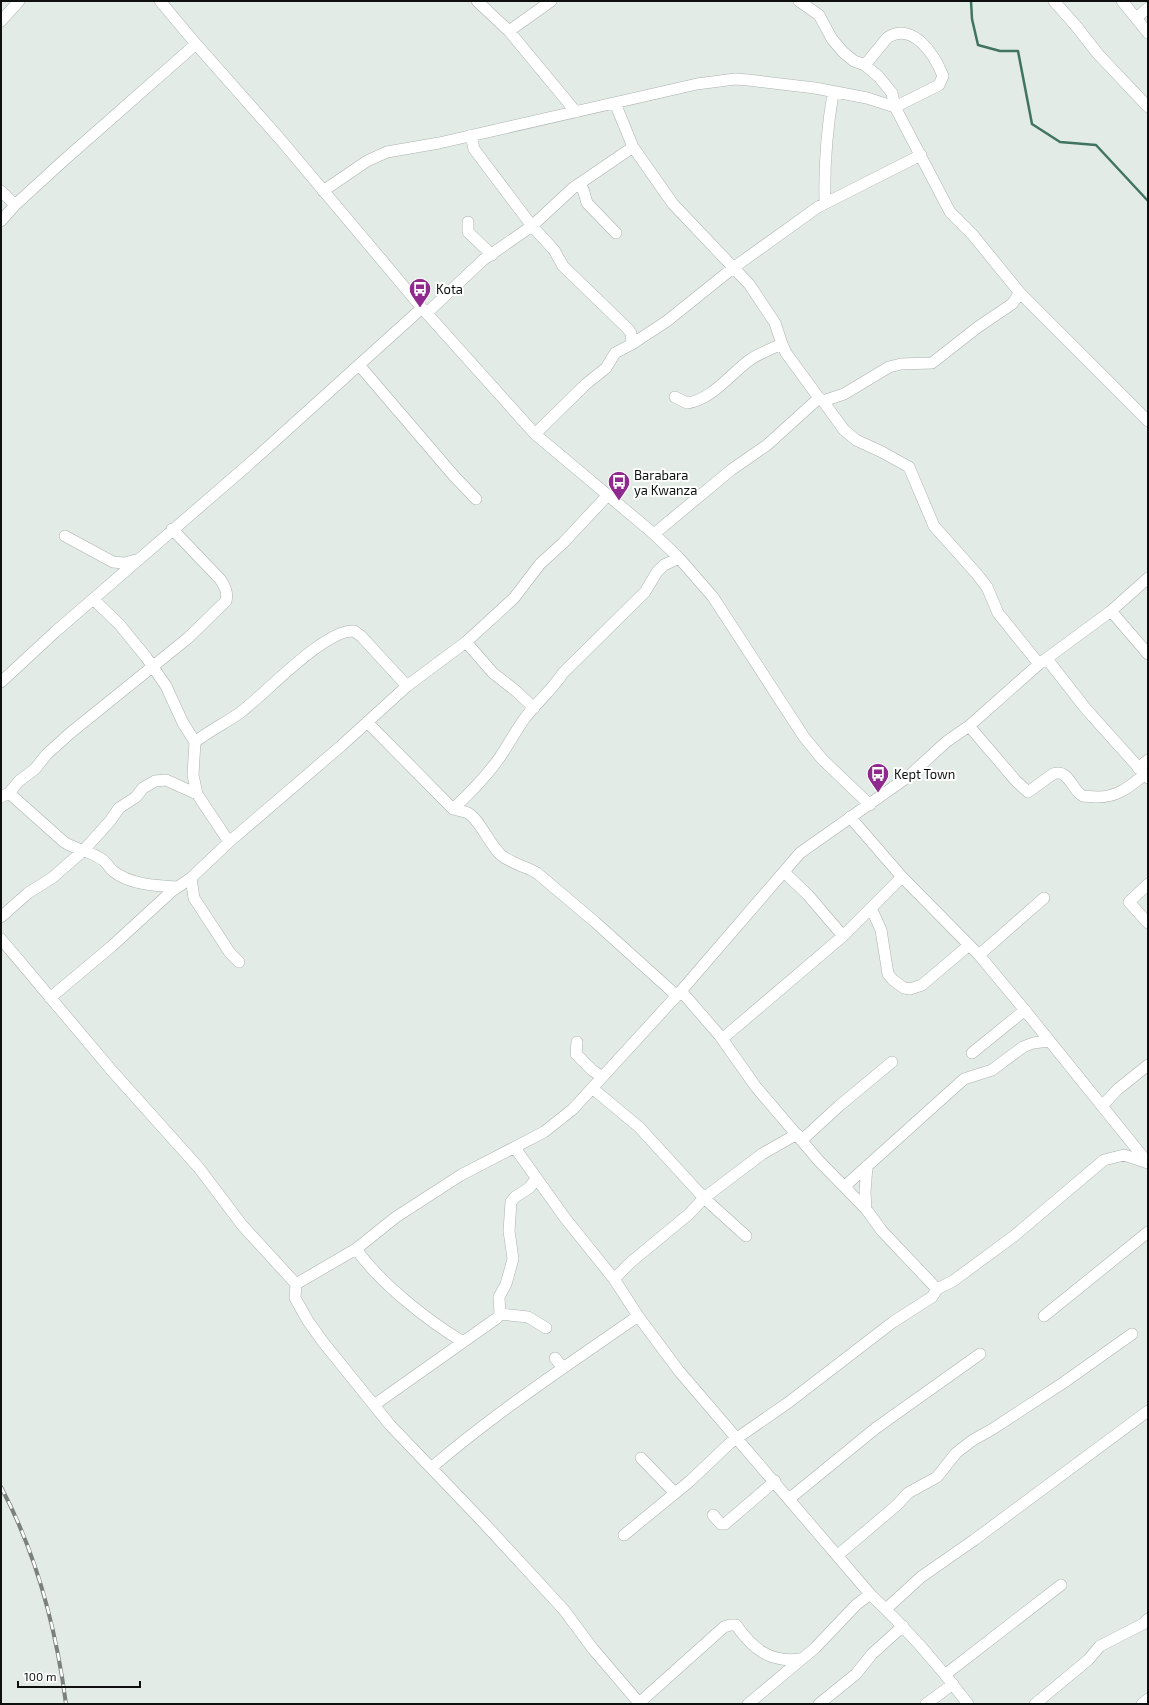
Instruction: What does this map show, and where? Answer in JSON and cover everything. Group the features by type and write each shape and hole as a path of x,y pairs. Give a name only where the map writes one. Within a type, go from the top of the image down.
{"street":[{"path":"1,21 19,1"},
{"path":"160,1 280,139 425,311 535,434 654,534 713,596 804,737 822,759 870,805"},
{"path":"477,1 509,31 576,112"},
{"path":"509,31 551,1"},
{"path":"799,1 820,15 832,39 843,52 854,61 865,65 879,77 892,93 894,107 950,212 972,234 1020,292 1148,421"},
{"path":"1054,1 1098,54 1148,107"},
{"path":"1122,1 1148,33"},
{"path":"1136,18 1148,8"},
{"path":"323,191 368,161 388,152 576,112 692,85 735,79 815,88 833,93 867,98 894,107 938,85 943,76 938,65 920,40 913,35 904,32 892,34 887,38 865,65"},
{"path":"1,220 15,205 196,44"},
{"path":"825,203 824,183 827,132 833,93"},
{"path":"615,103 633,147 673,204 749,284 766,308 777,328 782,344 844,430 856,440 909,467 934,526 987,587 998,613 1144,774"},
{"path":"471,135 474,149 532,226 554,250 563,266 590,290 627,328 631,333 632,344"},
{"path":"1,682 172,529 248,465 359,365 461,282 466,275 532,226 574,188 633,147"},
{"path":"535,434 586,384 606,368 615,353 632,344 667,321 734,268 825,203 921,156"},
{"path":"578,186 583,189 587,203 616,233"},
{"path":"1,191 15,205"},
{"path":"468,222 468,232 492,255"},
{"path":"654,534 731,470 767,445 821,399 844,394 889,366 932,363 978,327 1012,304 1020,292"},
{"path":"675,398 687,403 702,399 750,360 763,352 782,344"},
{"path":"359,365 454,476 476,499"},
{"path":"50,998 112,946 175,889 191,878 229,842 341,746 407,686 466,642 514,598 540,564 563,544 607,496"},
{"path":"172,529 220,579 225,586 227,595 226,601 220,609 153,667 69,734 46,755 35,769 18,781 5,795 64,842 103,860 113,872 134,881 175,889 194,898"},
{"path":"65,536 113,562 124,563 138,560"},
{"path":"452,809 470,794 491,769 539,700 553,688 563,673 650,586 657,572 664,565 678,558"},
{"path":"296,1284 356,1249 396,1217 461,1175 544,1132 574,1109 785,873 800,853 909,776 946,742 968,726 1043,662 1111,611 1148,578"},
{"path":"93,599 119,624 166,686 183,723 195,742 193,776 197,794 229,842"},
{"path":"1111,611 1148,654"},
{"path":"195,742 206,733 242,711 269,685 338,633 354,631 361,636 407,686"},
{"path":"466,642 492,673 516,691 534,708"},
{"path":"367,722 452,809 468,813 476,821 488,841 501,855 508,860 528,867 537,873 678,993 722,1039 756,1087 819,1161 845,1186 866,1209 882,1231 937,1290"},
{"path":"968,726 1028,792 1053,774 1058,773 1072,781 1078,792 1083,796 1115,796 1144,774 1148,760"},
{"path":"1,917 28,893 52,878 84,850 110,821 119,808 136,797 143,788 155,781 166,780 197,794"},
{"path":"850,818 902,877 968,946 979,955 1148,1163"},
{"path":"785,873 808,895 844,936"},
{"path":"722,1039 745,1018 844,936 902,877"},
{"path":"191,878 194,898 230,953 239,962"},
{"path":"1148,884 1129,902 1148,924"},
{"path":"979,955 1044,898"},
{"path":"871,908 881,930 888,974 892,980 904,988 910,989 922,984 968,946"},
{"path":"1,939 50,998 199,1168 242,1225 296,1284 295,1298 308,1321 323,1342 390,1425 482,1521 564,1610 593,1649 639,1704 724,1627 730,1625 736,1626 763,1653 771,1658 788,1660 800,1658"},
{"path":"972,1053 1025,1010"},
{"path":"845,1186 964,1079 992,1070 1023,1048 1033,1043 1049,1041"},
{"path":"577,1042 576,1054 592,1070 602,1077"},
{"path":"614,1279 631,1262 689,1214 704,1198 762,1154 800,1137 892,1062"},
{"path":"1102,1106 1118,1089 1148,1065"},
{"path":"592,1088 639,1127 704,1198 746,1236"},
{"path":"515,1148 536,1179 597,1260 614,1279 638,1316 679,1371 775,1481 870,1594 903,1626 946,1674 968,1704"},
{"path":"624,1535 675,1493 737,1438 789,1402 893,1322 932,1297 937,1290 953,1281 1014,1236 1104,1160 1124,1155 1148,1163"},
{"path":"866,1209 865,1192 867,1166"},
{"path":"374,1405 495,1321 500,1314 499,1297 506,1284 513,1260 509,1231 511,1202 515,1197 530,1188 536,1179"},
{"path":"1044,1316 1148,1232"},
{"path":"356,1249 378,1274 427,1318 463,1342"},
{"path":"500,1314 528,1317 546,1328"},
{"path":"431,1468 467,1437 638,1316"},
{"path":"838,1555 897,1505 908,1493 938,1477 956,1453 973,1440 1063,1383 1132,1334"},
{"path":"789,1499 876,1428 980,1354"},
{"path":"555,1358 563,1368"},
{"path":"886,1609 926,1573 974,1540 1148,1411"},
{"path":"641,1458 675,1493"},
{"path":"713,1515 721,1524 725,1524 775,1481"},
{"path":"946,1674 1061,1584"},
{"path":"748,1704 800,1658 815,1648 856,1605 870,1594"},
{"path":"1035,1704 1088,1660 1100,1646 1143,1624 1148,1619"},
{"path":"819,1704 856,1674 872,1654 903,1626"},
{"path":"926,1704 953,1684"},
{"path":"1142,1704 1148,1699"}],"waterway":[{"path":"971,1 972,19 978,45 1000,51 1018,51 1032,124 1060,142 1096,145 1148,201"}],"railway":[{"path":"1,1487 25,1539 43,1592 57,1648 66,1704"}],"place":[{"name":"Kota","path":"420,308"},
{"name":"Barabara ya Kwanza","path":"619,502"},
{"name":"Kept Town","path":"878,794"}]}
